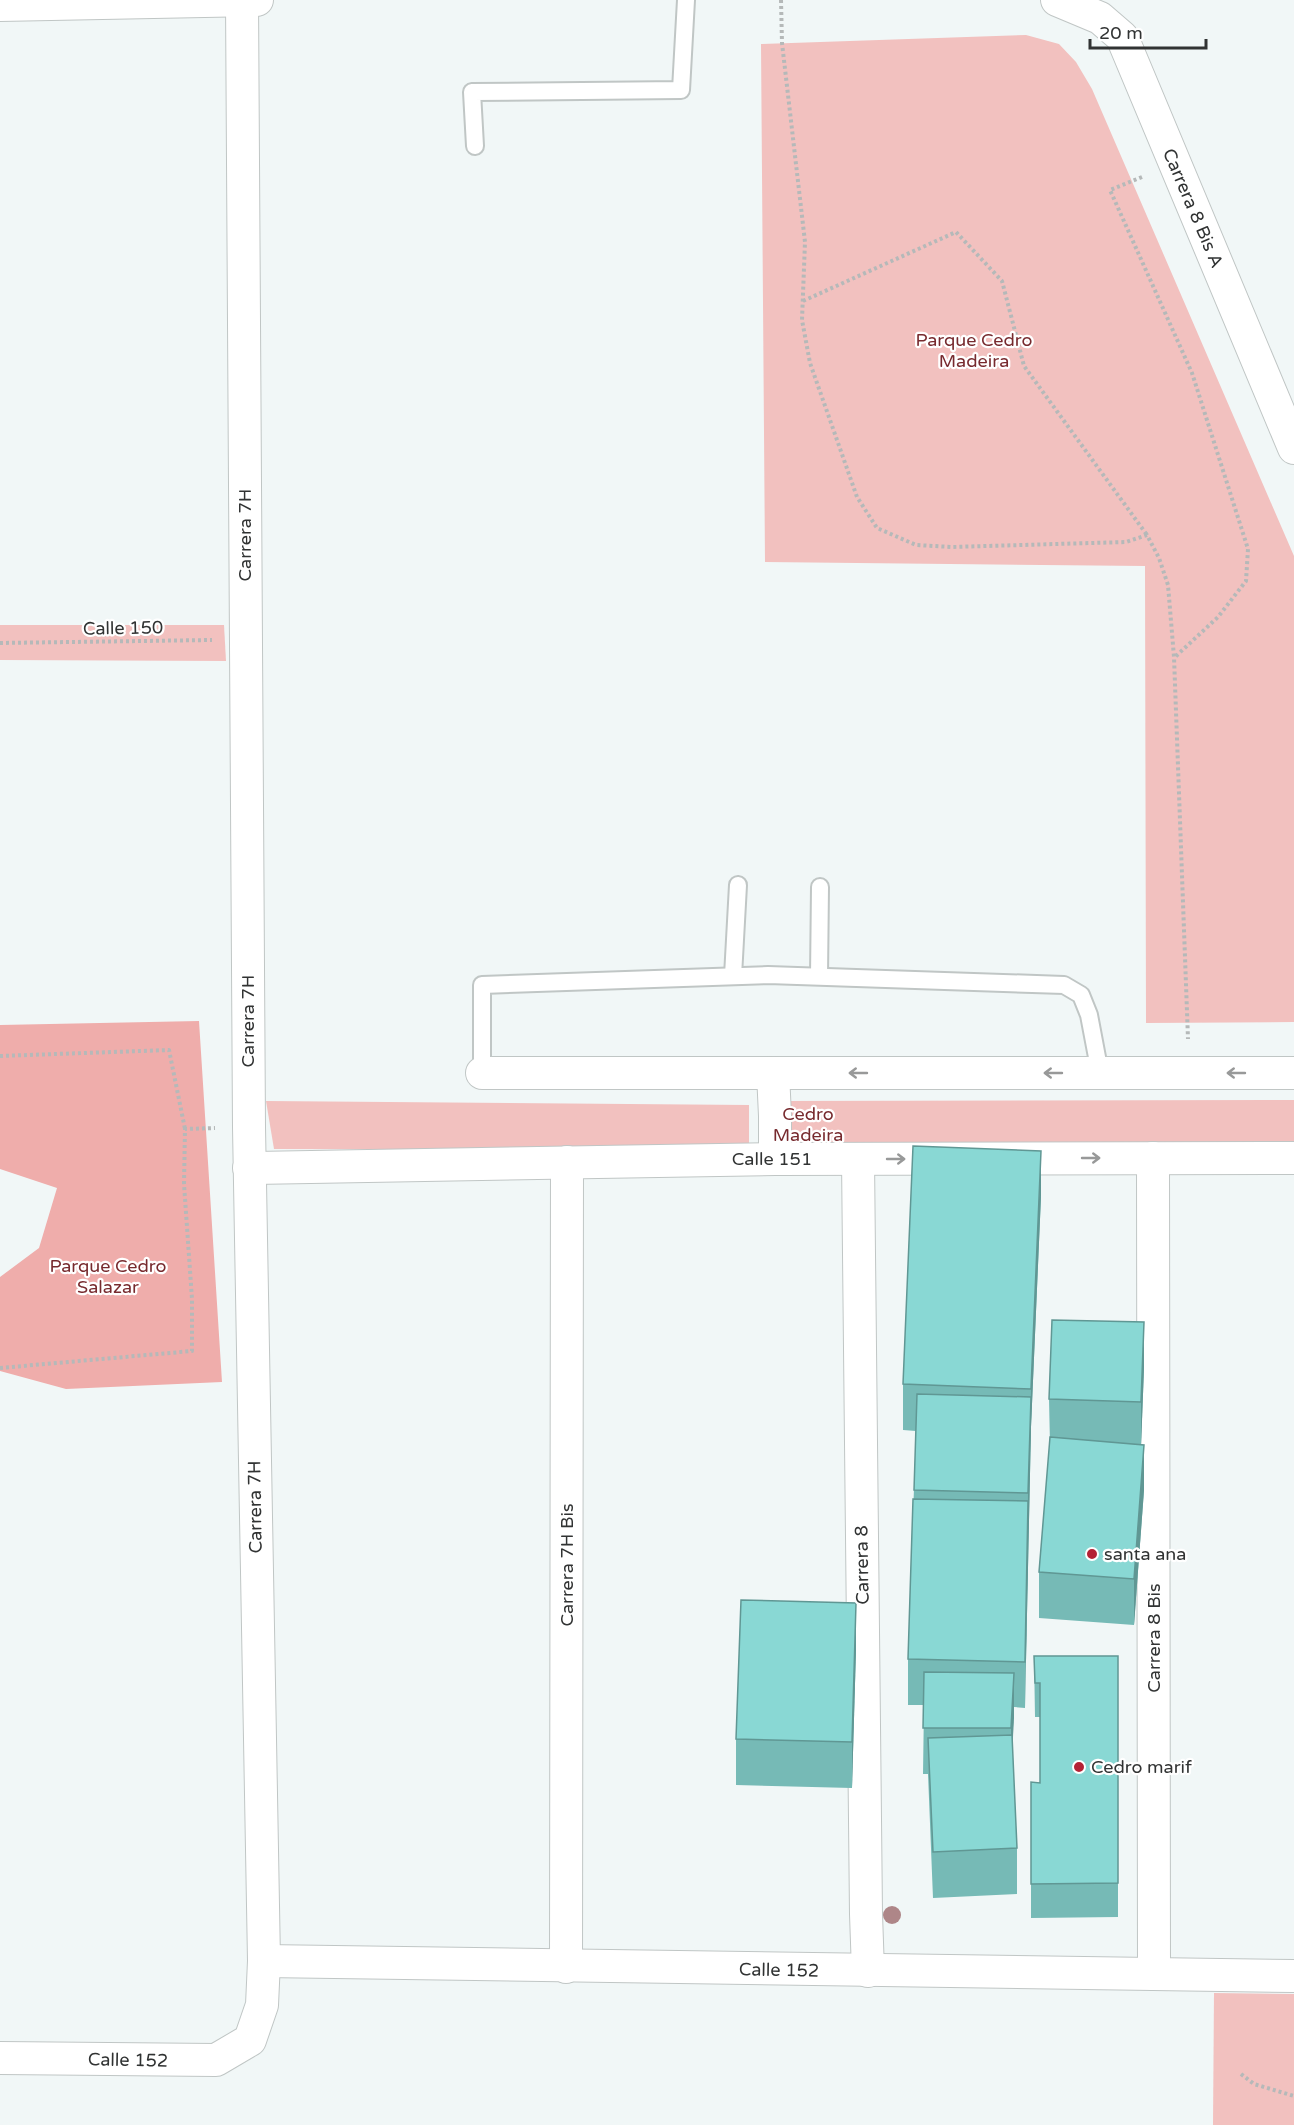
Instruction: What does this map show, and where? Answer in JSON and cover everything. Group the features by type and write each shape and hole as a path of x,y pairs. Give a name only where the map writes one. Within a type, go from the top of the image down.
{"street":[{"name":"Carrera 7H","path":"242,0 249,1168 264,1961 262,2005 250,2040"},
{"path":"0,5 257,0"},
{"name":"Carrera 8 Bis A","path":"1057,0 1100,18 1122,37 1294,448"},
{"path":"482,1073 1294,1073"},
{"path":"773,1073 776,1116 775,1159"},
{"name":"Carrera 8 Bis","path":"1153,1158 1154,1974"},
{"name":"Calle 151","path":"249,1168 775,1159 1294,1158"},
{"name":"Carrera 8","path":"858,1159 868,1971"},
{"name":"Carrera 7H Bis","path":"566,1967 567,1162"},
{"name":"Calle 152","path":"264,1961 1294,1976"},
{"name":"Calle 152","path":"0,2058 216,2060 250,2040"}],"lane":[{"path":"475,146 472,92 681,90 686,0"},
{"path":"733,976 738,885"},
{"path":"819,976 820,887"},
{"path":"482,1073 482,985 733,976 819,976 1064,985 1081,995 1089,1015 1100,1073"}],"path":[{"path":"781,0 782,43 805,242 802,320 810,363 857,497 877,528 916,545 952,547 1126,542 1147,535"},
{"path":"1174,657 1218,617 1246,581 1248,549 1192,373 1110,190 1175,164"},
{"path":"803,301 956,232 1002,281 1024,366 1147,535 1159,558 1168,585 1174,657 1189,1073"},
{"name":"Calle 150","path":"0,643 246,640"},
{"path":"0,1056 169,1050 185,1129 184,1184 192,1299 192,1351 0,1368"},
{"path":"185,1129 249,1127"},
{"path":"1241,2074 1254,2084 1294,2096"}],"green space":[{"name":"Parque Cedro Madeira","path":"1026,35 1059,44 1076,62 1092,89 1294,556 1294,1022 1146,1023 1145,566 765,562 761,44"},
{"path":"0,625 224,625 226,661 0,660"},
{"name":"Parque Cedro Salazar","path":"199,1021 222,1382 66,1389 0,1371 0,1277 39,1248 57,1188 0,1169 0,1025"},
{"name":"Cedro Madeira","path":"1294,1100 1294,1142 788,1146 781,1101"},
{"path":"266,1101 749,1105 749,1150 274,1149"},
{"path":"1214,1993 1294,1994 1294,2125 1213,2125"}],"building":[{"path":"913,1146 1041,1151 1031,1389 903,1384"},
{"path":"1052,1320 1144,1322 1141,1402 1049,1399"},
{"path":"917,1394 1031,1397 1028,1493 914,1490"},
{"name":"santa ana","path":"1050,1437 1144,1445 1134,1579 1039,1572"},
{"path":"913,1499 1028,1501 1025,1662 908,1659"},
{"path":"741,1600 856,1603 852,1742 736,1739"},
{"name":"Cedro marif","path":"1034,1656 1118,1656 1118,1883 1031,1884 1031,1782 1040,1783 1040,1683 1035,1683"},
{"path":"924,1672 1014,1673 1011,1728 923,1728"},
{"path":"1012,1735 1017,1848 933,1852 928,1738"}],"place":[{"name":"santa ana","path":"1092,1554"},
{"name":"Cedro marif","path":"1079,1767"}]}
